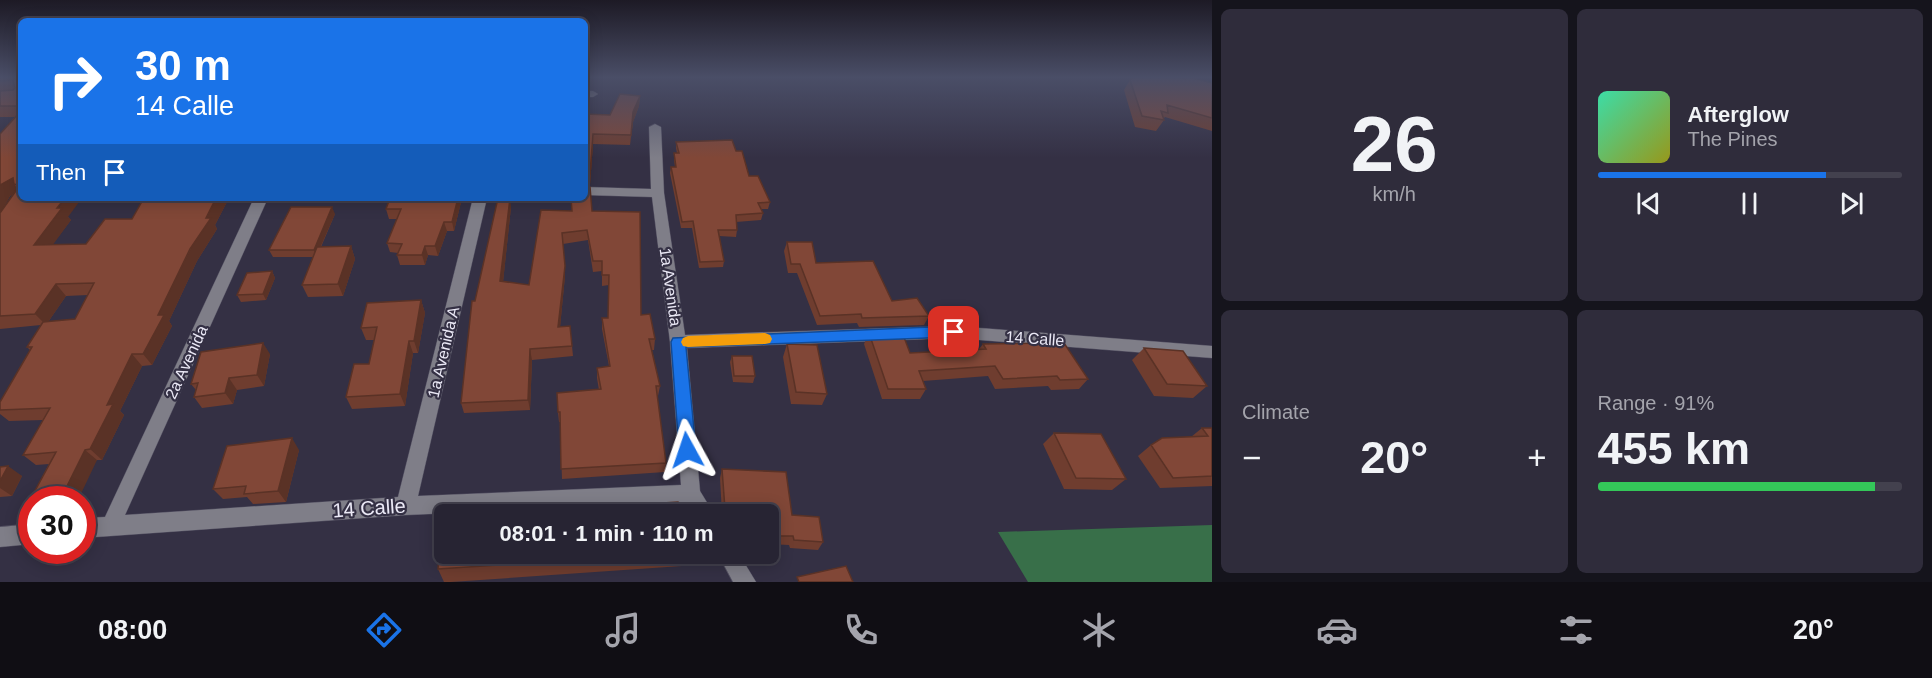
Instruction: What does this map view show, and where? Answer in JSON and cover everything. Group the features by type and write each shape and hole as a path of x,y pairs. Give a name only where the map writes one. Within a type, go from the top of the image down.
{"street":[{"name":"1a Avenida","path":"655,127 658,193 678,342 691,494 698,504"},
{"path":"588,191 658,193"},
{"name":"2a Avenida","path":"111,525 260,201"},
{"name":"1a Avenida A","path":"406,506 479,201"},
{"name":"14 Calle","path":"678,342 954,332 1212,352"},
{"name":"14 Calle","path":"96,527 406,506 691,494"},
{"path":"0,537 18,535"},
{"path":"734,564 745,582"}],"green space":[{"path":"1212,525 1212,582 1028,582 998,532"}],"building":[{"path":"0,104 18,104 18,106 0,106"},
{"path":"615,104 636,104 633,112 631,135 593,134 590,174 588,174 588,114 610,115"},
{"path":"1138,104 1212,104 1212,118 1167,105 1168,113 1161,111 1164,120 1142,116"},
{"path":"18,114 18,185 14,184 13,178 0,185 0,134"},
{"path":"732,140 736,151 742,151 749,176 758,176 770,202 758,203 763,213 736,215 737,230 718,230 724,261 700,262 693,221 682,222 671,167 676,167 674,153 679,153 676,142"},
{"path":"588,186 590,187 592,211 640,212 641,315 650,314 655,339 649,339 660,386 656,386 666,463 561,469 560,412 558,412 557,393 601,389 597,368 610,366 602,318 608,318 609,275 602,275 602,261 593,261 587,230 562,233 565,266 558,327 570,326 572,346 530,349 528,400 461,403 472,301 475,301 497,201 510,201 500,281 529,285 541,210 572,211 571,201 588,201"},
{"path":"18,188 18,201 63,201 57,208 62,208 34,245 86,244 105,219 132,219 142,201 214,201 206,218 211,218 190,249 158,315 164,315 143,354 132,354 107,405 113,404 90,449 85,450 67,486 38,486 56,452 23,455 50,408 0,410 0,402 32,347 27,347 43,322 75,319 94,283 56,284 35,314 0,316 0,213"},
{"path":"389,201 457,201 452,222 444,222 435,246 425,246 422,255 397,255 402,244 387,243 401,209 386,209"},
{"path":"291,207 332,207 314,250 269,250"},
{"path":"787,242 812,242 816,263 873,261 892,301 917,298 929,316 862,318 861,314 820,316 800,264 791,264"},
{"path":"351,246 338,284 302,285 317,247"},
{"path":"272,271 263,294 237,295 247,273"},
{"path":"421,300 414,341 409,341 400,394 346,397 354,364 369,364 377,327 361,328 367,303"},
{"path":"902,332 910,353 986,349 983,344 1064,343 1088,379 1060,380 1057,376 1003,379 995,366 919,371 926,389 888,389 869,333"},
{"path":"263,343 257,375 229,378 225,393 194,397 198,383 191,384 201,352"},
{"path":"787,344 817,345 827,394 796,392"},
{"path":"1144,348 1183,351 1207,386 1167,384"},
{"path":"732,356 752,356 755,376 734,376"},
{"path":"1202,428 1212,428 1212,476 1173,478 1151,445 1162,438 1208,436"},
{"path":"1054,433 1101,434 1126,479 1076,478"},
{"path":"292,438 278,491 244,494 246,486 213,489 227,446"},
{"path":"8,466 0,481 0,467"},
{"path":"722,469 786,472 792,515 819,517 823,542 794,540 793,536 779,536 779,504 725,504"},
{"path":"678,502 678,504 646,504"},
{"path":"438,564 513,564 438,569"},
{"path":"846,566 853,582 799,582 797,577"}],"slow traffic":[{"path":"688,342 765,339"}],"route":[{"path":"687,450 678,342 954,332"}]}
